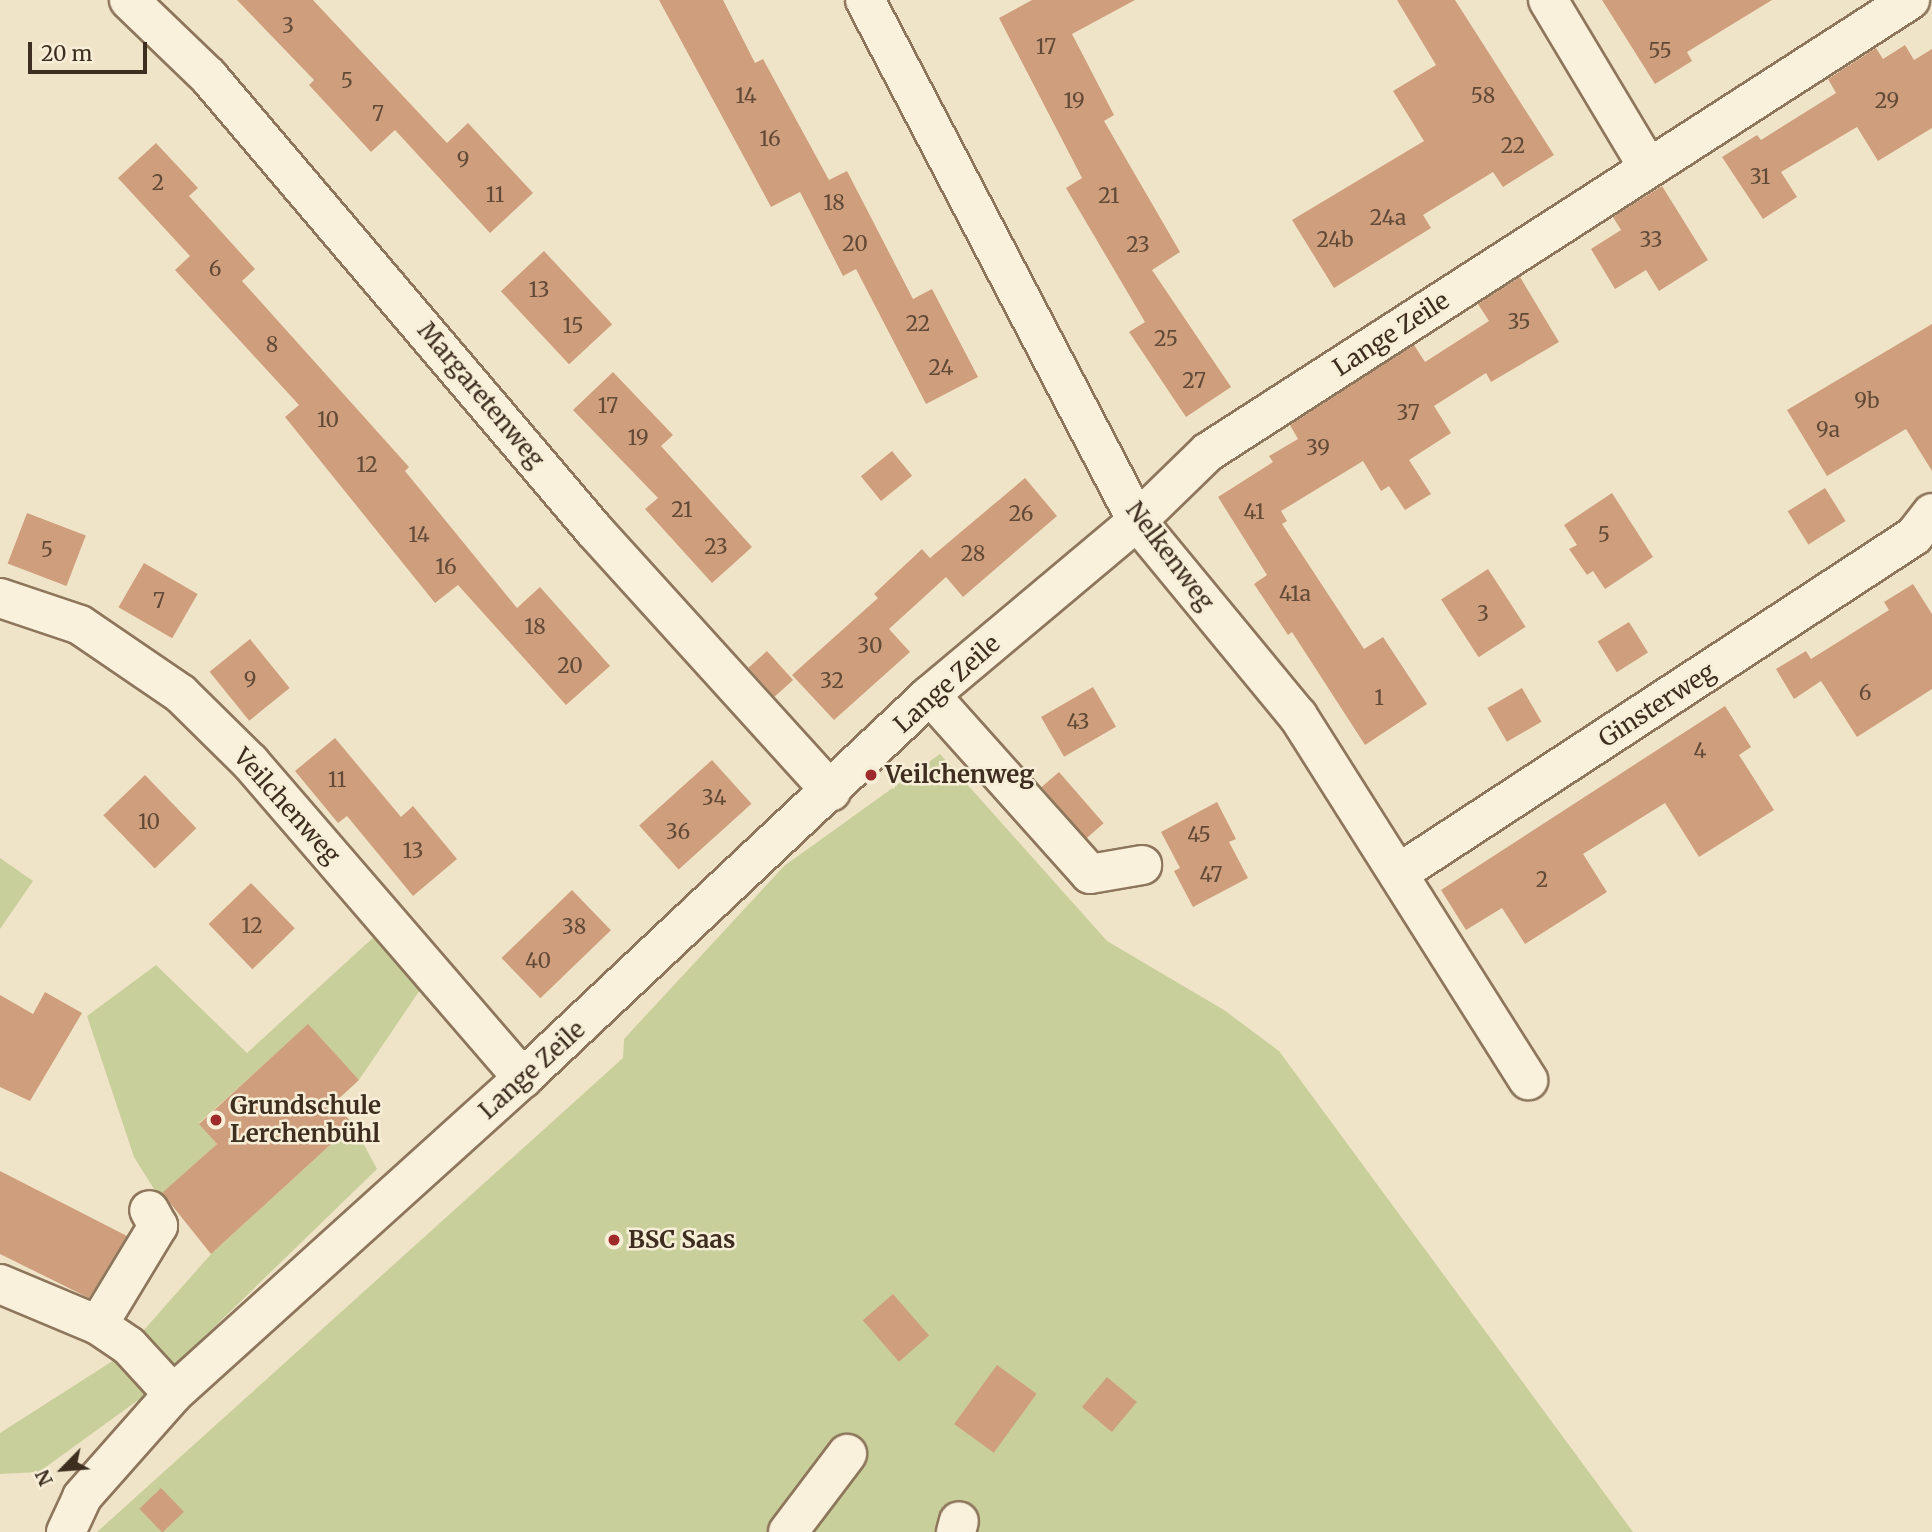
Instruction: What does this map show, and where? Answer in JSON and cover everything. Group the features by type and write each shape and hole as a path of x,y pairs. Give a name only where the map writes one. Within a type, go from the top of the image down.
{"street":[{"name":"Margaretenweg","path":"129,0 208,76 594,530 831,792"},
{"name":"Nelkenweg","path":"864,0 1137,521 1298,716 1528,1080"},
{"path":"1548,0 1648,167"},
{"name":"Lange Zeile","path":"66,1532 82,1497 173,1394 523,1078 831,792 930,695 1137,521 1208,452 1910,0"},
{"name":"Ginsterweg","path":"1399,873 1926,527"},
{"name":"Veilchenweg","path":"0,598 80,625 181,694 250,762 523,1078"},
{"path":"930,695 1090,874 1142,865"},
{"path":"98,1325 158,1226 149,1210"},
{"path":"0,1284 98,1325 129,1346 173,1394"},
{"path":"788,1532 847,1454"}],"green space":[{"path":"940,754 1107,941 1224,1010 1279,1051 1633,1532 97,1532 623,1058 624,1039 784,866"},
{"path":"0,858 33,881 0,929"},
{"path":"376,935 422,987 359,1080 308,1025 199,1123 217,1144 159,1197 134,1157 87,1016 156,965 247,1053"},
{"path":"353,1124 377,1169 141,1398 39,1472 0,1474 0,1433 122,1355 211,1254"}],"building":[{"path":"237,0 313,0 447,143 468,123 533,193 490,233 395,130 371,152 309,85 314,80"},
{"path":"659,0 723,0 755,63 763,59 829,180 847,171 913,299 932,289 978,377 926,404 856,269 843,276 800,192 771,207"},
{"path":"1032,0 1135,0 1072,34 1114,115 1104,121 1180,252 1152,270 1231,387 1186,417 1129,332 1145,322 1066,188 1082,178 999,18"},
{"path":"1397,0 1455,0 1554,155 1503,187 1493,172 1423,215 1431,228 1334,288 1292,220 1424,141 1393,91 1436,65"},
{"path":"1602,0 1772,0 1687,52 1692,61 1655,84"},
{"path":"1905,45 1914,60 1932,49 1932,128 1878,161 1857,127 1781,172 1797,197 1763,219 1722,157 1757,135 1761,140 1836,93 1828,79 1876,48 1883,59"},
{"path":"156,143 198,188 189,196 255,269 242,281 409,467 405,471 517,608 540,587 610,666 566,705 458,585 435,603 285,417 299,405 175,270 190,256 118,178"},
{"path":"1662,186 1708,260 1659,291 1646,270 1615,289 1591,249 1621,230 1613,217"},
{"path":"544,251 612,324 569,364 501,291"},
{"path":"1520,277 1559,342 1491,382 1486,373 1434,406 1451,433 1409,460 1431,494 1405,510 1389,486 1381,491 1363,461 1281,511 1287,521 1282,524 1364,649 1383,637 1427,704 1365,745 1292,632 1288,635 1254,584 1267,575 1218,497 1273,462 1269,456 1298,439 1290,425 1414,345 1425,362 1489,321 1478,304"},
{"path":"1932,324 1932,471 1906,429 1827,476 1787,410"},
{"path":"613,372 673,435 661,446 752,547 712,583 645,509 658,498 573,410"},
{"path":"892,451 912,476 881,501 861,476"},
{"path":"1025,478 1057,516 963,597 946,577 889,629 910,652 834,720 792,675 878,598 874,594 922,549 936,565 930,558"},
{"path":"1825,488 1846,521 1808,544 1788,511"},
{"path":"1612,493 1653,557 1605,589 1593,571 1587,575 1569,549 1577,545 1564,525"},
{"path":"27,513 86,536 66,586 8,563"},
{"path":"144,563 198,594 172,638 118,607"},
{"path":"1488,569 1526,627 1479,657 1441,599"},
{"path":"1913,584 1932,614 1932,689 1857,737 1821,681 1794,699 1776,669 1806,651 1811,659 1889,610 1884,602"},
{"path":"1629,622 1648,653 1617,672 1598,642"},
{"path":"250,639 290,688 249,721 210,672"},
{"path":"767,651 793,680 775,697 748,668"},
{"path":"1093,687 1116,727 1064,757 1041,717"},
{"path":"1522,688 1542,722 1507,742 1487,708"},
{"path":"1725,706 1751,747 1739,755 1774,810 1699,857 1665,803 1583,854 1607,892 1525,944 1502,908 1466,930 1441,890"},
{"path":"335,738 401,817 413,806 457,859 413,896 347,816 338,823 295,771"},
{"path":"712,760 751,804 679,869 639,826"},
{"path":"1059,772 1104,823 1086,838 1042,787"},
{"path":"145,775 196,828 155,869 103,815"},
{"path":"1217,802 1236,839 1229,842 1248,878 1193,907 1174,871 1180,868 1161,832"},
{"path":"251,883 295,928 252,969 209,924"},
{"path":"572,890 611,930 540,998 502,958"},
{"path":"45,992 82,1013 30,1101 0,1087 0,995 33,1014"},
{"path":"308,1024 359,1080 334,1103 353,1124 211,1254 162,1193 217,1144 199,1124"},
{"path":"0,1171 127,1236 89,1298 0,1254"},
{"path":"893,1294 929,1336 899,1362 863,1320"},
{"path":"997,1365 1037,1394 994,1453 954,1424"},
{"path":"1107,1377 1137,1402 1112,1432 1082,1407"},
{"path":"161,1488 184,1512 162,1532 139,1509"}],"place":[{"name":"Veilchenweg","path":"871,775"},
{"name":"Grundschule Lerchenbühl","path":"216,1120"},
{"name":"BSC Saas","path":"614,1240"}]}
